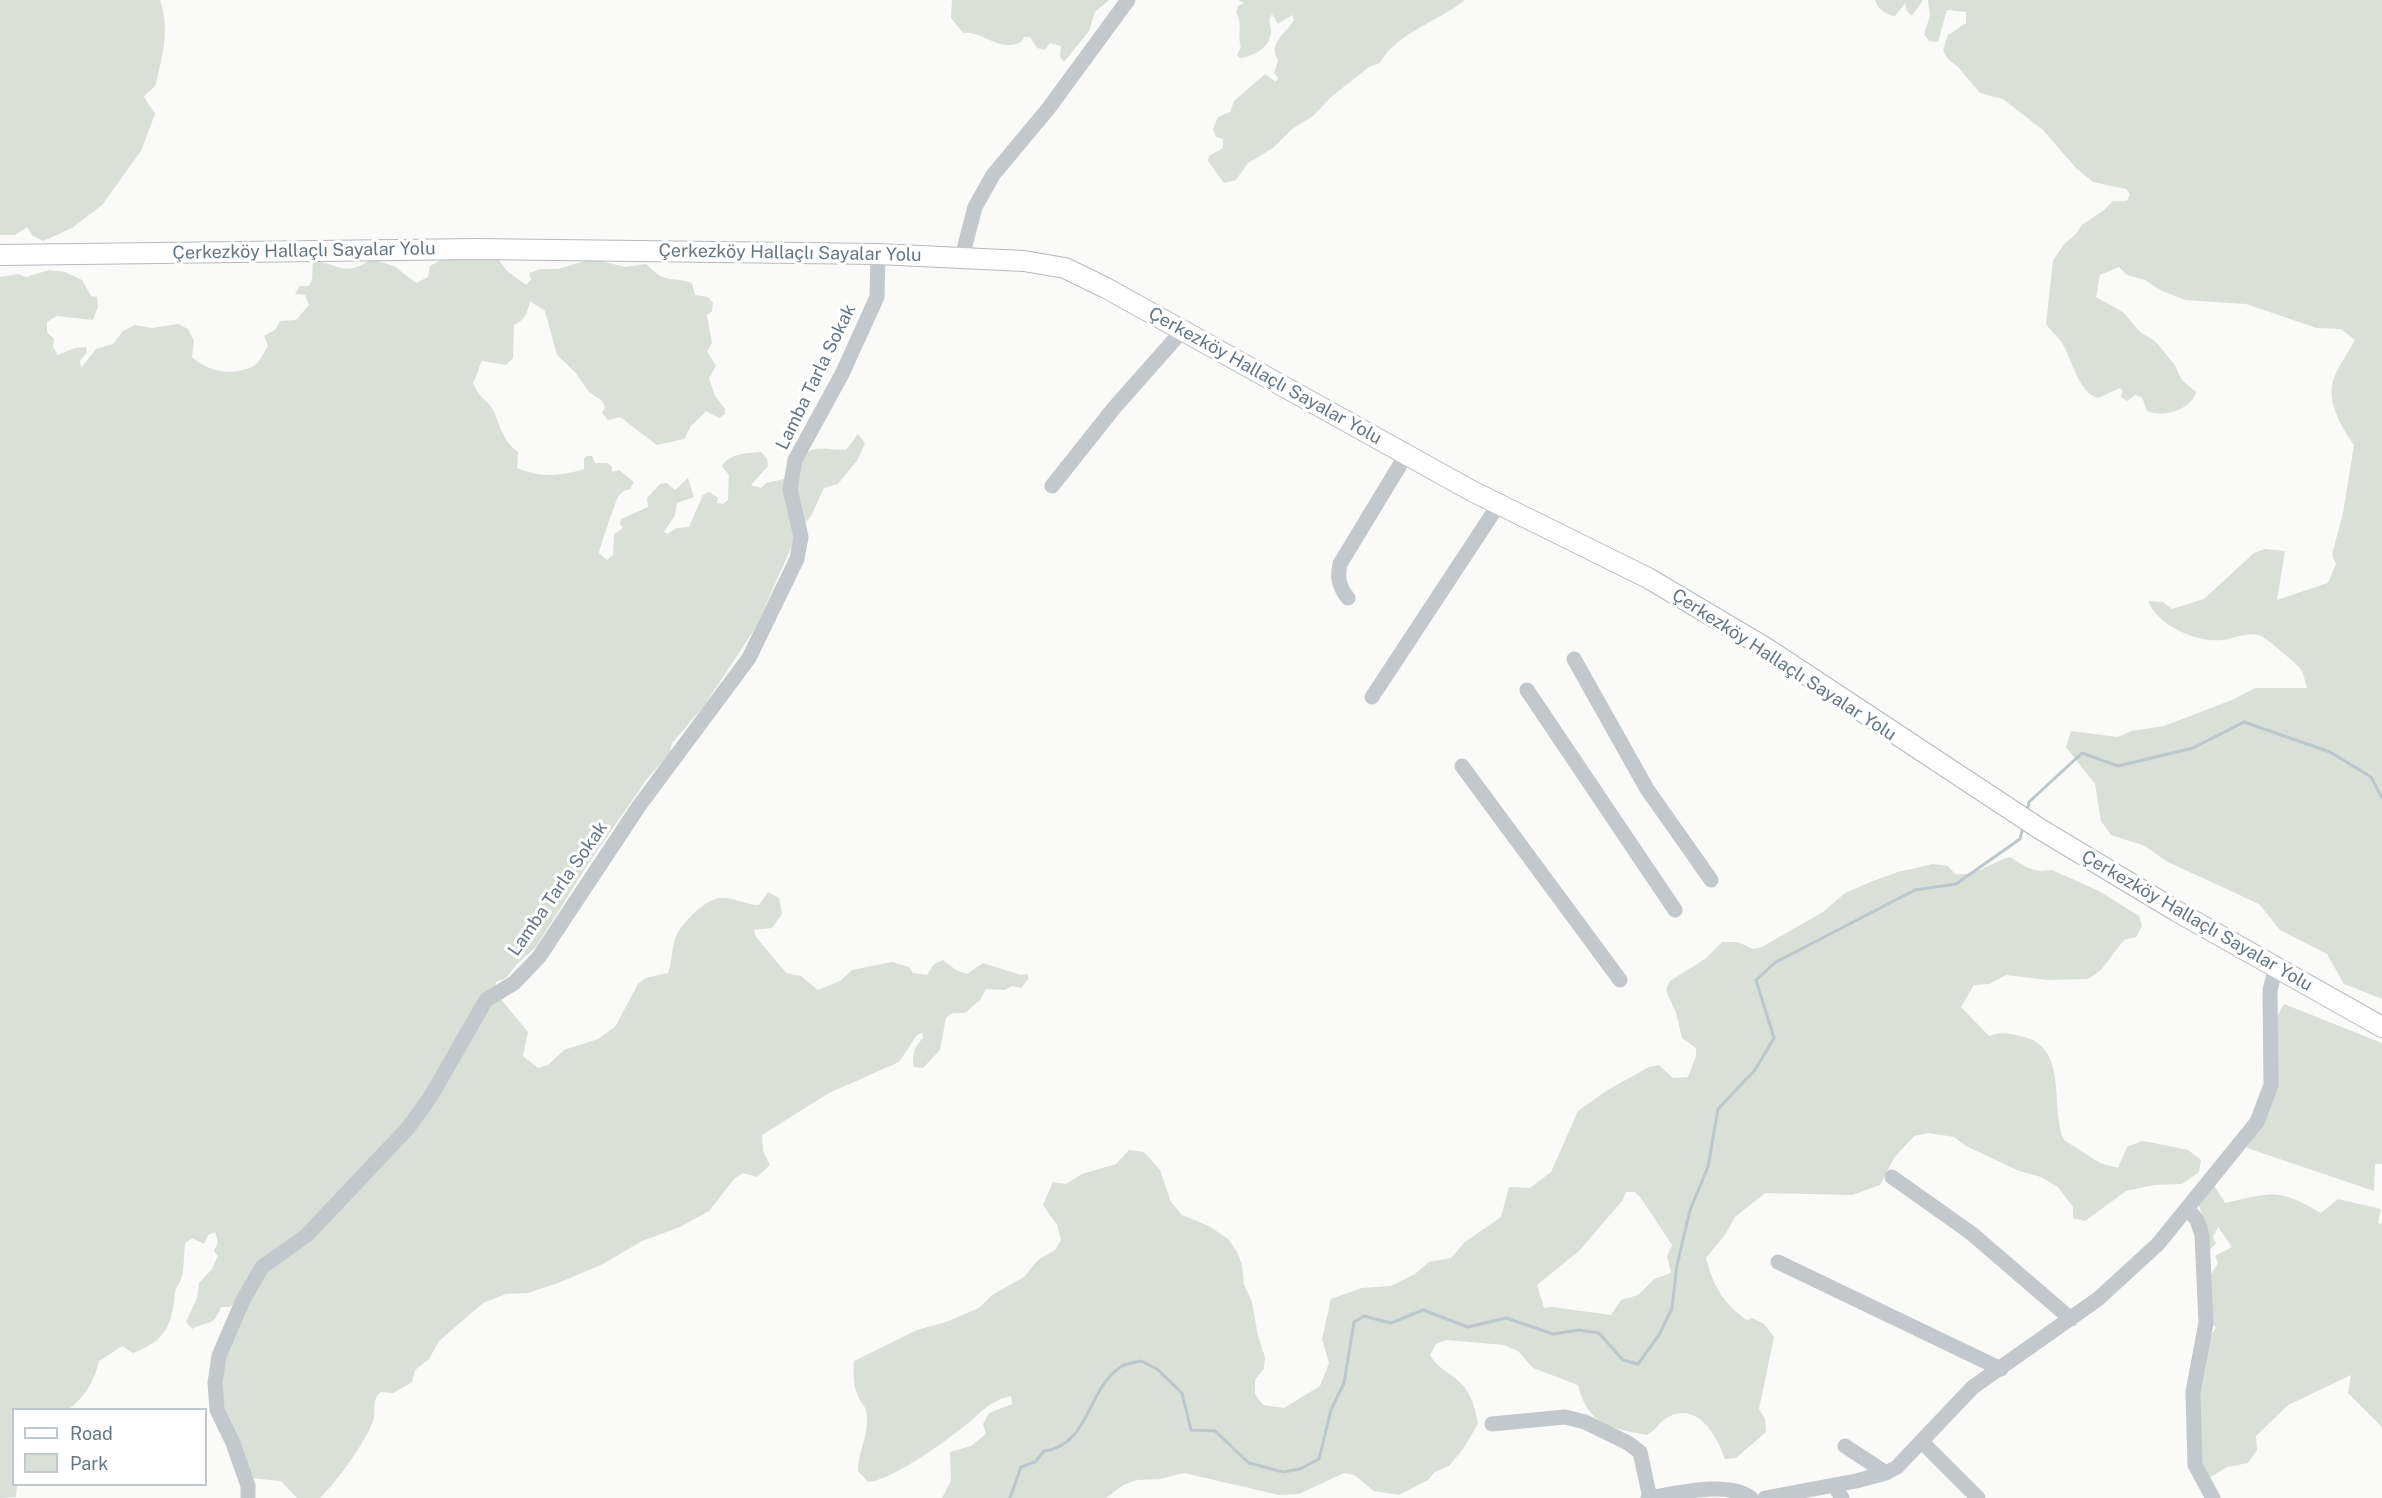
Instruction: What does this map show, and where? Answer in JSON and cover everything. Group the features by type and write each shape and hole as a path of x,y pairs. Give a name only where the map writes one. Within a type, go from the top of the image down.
{"main road":[{"name":"Çerkezköy Hallaçlı Sayalar Yolu","path":"0,255 476,249 878,254 1024,261 1065,268 1183,330 1499,504 1648,578 1766,648 2040,829 2178,912 2382,1027"}],"street":[{"path":"962,257 975,207 993,175 1048,110 1128,0"},
{"name":"Lamba Tarla Sokak","path":"248,1498 248,1486 233,1443 217,1410 215,1383 219,1356 243,1300 262,1267 307,1235 408,1128 430,1096 486,1000 514,983 539,957 639,806 749,658 797,559 801,537 790,489 795,460 842,374 877,297 878,254"},
{"path":"1052,486 1114,408 1183,330"},
{"path":"1347,598 1337,575 1340,564 1406,454"},
{"path":"1372,697 1499,504"},
{"path":"1574,659 1647,789 1711,880"},
{"path":"1527,690 1675,910"},
{"path":"1462,766 1620,980"},
{"path":"1765,1498 1838,1491 1897,1467 1973,1387 2098,1299 2158,1244 2257,1122 2271,1085 2270,990 2276,967"},
{"path":"1892,1177 1971,1233 2071,1319"},
{"path":"2187,1208 2197,1220 2202,1235 2205,1323 2193,1392 2195,1465 2213,1498"},
{"path":"1778,1262 2001,1369"},
{"path":"1492,1424 1565,1417 1585,1422 1629,1443 1640,1452 1649,1498 1726,1488 1743,1492 1751,1498"},
{"path":"1922,1442 1978,1498"},
{"path":"1845,1446 1886,1473"}],"green space":[{"path":"0,0 160,0 165,22 161,62 155,85 144,97 155,114 141,151 102,205 72,228 43,241 33,236 27,227 15,235 0,235"},
{"path":"952,0 1109,0 1095,12 1089,31 1064,62 1060,57 1061,46 1050,43 1045,50 1037,48 1030,37 1024,37 1021,42 1013,45 1005,45 971,33 963,33 951,18"},
{"path":"1238,0 1465,0 1396,43 1380,63 1369,67 1331,97 1313,116 1292,129 1273,148 1248,163 1236,180 1224,183 1208,161 1209,156 1223,148 1223,139 1216,137 1213,129 1218,117 1230,112 1234,101 1265,74 1276,82 1278,78 1274,73 1278,60 1275,48 1294,20 1292,15 1278,24 1272,14 1269,21 1271,32 1268,43 1256,53 1240,58 1237,55 1241,47 1239,20 1236,13 1238,6 1244,3"},
{"path":"1875,0 1923,0 1912,16 1907,11 1905,3 1895,16 1883,11"},
{"path":"1928,0 2382,0 2382,999 2344,984 2327,954 2280,930 2259,904 2166,861 2145,846 2111,835 2101,821 2095,784 2066,747 2071,731 2118,737 2131,731 2164,726 2232,700 2255,688 2307,688 2303,673 2298,666 2263,637 2253,634 2227,639 2201,639 2169,625 2153,610 2148,601 2163,602 2172,609 2204,599 2254,553 2265,549 2285,551 2277,600 2328,583 2336,564 2332,554 2343,513 2354,445 2336,413 2332,386 2338,368 2355,340 2341,329 2317,328 2246,304 2185,300 2160,290 2145,280 2127,275 2119,267 2100,275 2096,297 2123,312 2140,332 2155,341 2174,364 2182,380 2196,392 2189,404 2183,408 2160,414 2147,411 2142,397 2135,395 2127,401 2121,397 2123,391 2120,388 2098,398 2091,395 2080,382 2066,349 2046,324 2053,261 2064,244 2082,225 2113,201 2127,201 2130,194 2126,189 2093,182 2076,168 2043,130 2003,99 1980,93 1948,59 1943,50 1948,35 1966,23 1966,12 1947,10 1938,42 1929,41 1924,34 1930,16"},
{"path":"459,256 498,259 507,271 526,285 531,280 529,273 541,269 558,269 593,259 625,267 646,264 664,278 692,283 695,295 708,297 713,303 712,311 707,315 712,343 707,351 716,366 709,378 715,396 725,409 725,414 719,418 706,411 691,426 684,439 657,445 620,417 608,420 602,413 605,407 602,401 589,392 575,372 557,355 545,311 530,301 525,315 514,325 513,358 506,365 482,361 473,382 478,392 492,408 506,439 518,452 517,468 542,475 567,473 584,469 584,459 592,456 595,463 608,463 612,467 612,472 619,470 634,482 630,489 619,495 611,515 599,553 607,560 613,555 614,534 623,528 620,524 621,519 648,507 647,498 660,484 667,483 675,490 688,478 694,497 677,503 675,515 664,532 667,534 677,528 689,527 703,495 709,492 718,498 717,503 723,504 728,500 729,475 722,466 734,456 761,452 767,459 768,466 751,485 761,488 766,483 789,478 801,459 811,451 816,449 846,450 858,434 865,443 858,459 838,484 824,488 811,516 798,532 756,627 704,706 672,743 670,753 647,779 588,864 536,947 517,964 506,978 496,982 495,992 528,1032 523,1056 538,1068 548,1065 564,1050 598,1039 615,1027 638,984 646,978 668,973 675,939 685,923 701,907 719,898 759,905 768,892 779,898 782,914 772,928 754,930 756,937 786,973 801,976 818,990 840,981 852,970 892,962 909,967 913,973 927,975 934,964 943,960 956,970 967,974 983,963 1021,975 1027,974 1029,978 1021,988 1012,986 1005,990 986,989 980,1000 965,1013 952,1013 946,1018 940,1050 923,1068 914,1067 913,1059 916,1048 923,1038 922,1033 917,1035 899,1062 829,1093 762,1135 763,1151 770,1165 757,1177 743,1173 734,1179 709,1211 680,1227 642,1241 601,1265 558,1283 528,1293 506,1294 483,1303 439,1341 429,1359 415,1370 412,1382 393,1393 381,1392 378,1395 374,1404 374,1417 366,1436 343,1471 320,1498 297,1498 281,1481 251,1478 218,1399 238,1299 230,1307 221,1307 213,1321 192,1329 186,1322 197,1298 199,1283 212,1269 218,1256 214,1251 218,1242 215,1232 208,1235 204,1244 192,1238 185,1243 181,1280 175,1291 172,1315 160,1337 133,1353 122,1346 99,1361 88,1388 70,1408 12,1408 12,1486 17,1486 16,1497 0,1498 0,277 18,274 26,277 49,270 65,272 82,280 91,296 97,297 98,307 93,320 57,316 47,322 47,332 54,339 53,347 58,355 75,348 86,347 87,352 80,361 81,368 96,349 113,344 123,331 135,325 152,328 178,324 188,329 194,341 192,357 206,367 230,372 254,366 268,346 264,336 275,330 280,321 296,320 309,305 305,295 295,294 300,286 309,286 312,280 313,261 347,269 362,265 371,259 394,266 416,283 428,277 430,266 441,260"},
{"path":"2010,857 2026,867 2039,871 2052,870 2099,891 2139,916 2142,926 2136,937 2124,940 2101,970 2088,979 2048,980 2006,975 1989,984 1974,985 1961,1007 1989,1036 2004,1033 2020,1036 2036,1042 2046,1051 2052,1064 2064,1140 2100,1163 2118,1168 2127,1147 2142,1141 2188,1150 2201,1160 2199,1172 2182,1184 2154,1185 2126,1191 2085,1221 2073,1218 2073,1207 2058,1187 2041,1177 2019,1171 1966,1146 1954,1137 1929,1133 1914,1136 1894,1158 1880,1185 1852,1195 1765,1193 1735,1217 1725,1235 1706,1258 1720,1293 1731,1307 1747,1320 1752,1318 1764,1324 1774,1337 1759,1409 1765,1419 1766,1432 1736,1458 1725,1459 1710,1430 1695,1416 1686,1413 1676,1414 1665,1419 1647,1435 1612,1427 1595,1417 1588,1409 1578,1385 1533,1368 1518,1351 1504,1345 1447,1340 1436,1344 1430,1355 1464,1387 1473,1404 1478,1424 1463,1449 1449,1466 1435,1472 1428,1480 1399,1495 1374,1491 1354,1475 1344,1473 1299,1494 1279,1495 1184,1473 1160,1479 1137,1480 1123,1485 1106,1498 942,1498 951,1481 950,1452 971,1446 986,1434 983,1424 989,1413 1012,1404 1011,1396 990,1405 936,1447 892,1474 868,1482 858,1471 867,1418 856,1389 854,1361 917,1330 946,1322 979,1308 992,1295 1024,1277 1038,1260 1055,1250 1061,1240 1057,1225 1043,1205 1053,1182 1066,1184 1082,1174 1116,1164 1129,1150 1144,1152 1160,1170 1171,1202 1182,1215 1209,1226 1228,1239 1237,1252 1265,1357 1264,1368 1255,1380 1255,1394 1263,1405 1284,1408 1320,1386 1329,1363 1322,1339 1331,1299 1362,1288 1391,1286 1415,1274 1429,1262 1451,1258 1465,1242 1501,1217 1509,1187 1530,1188 1551,1172 1578,1111 1606,1091 1649,1067 1659,1065 1673,1078 1688,1077 1696,1056 1696,1048 1682,1038 1676,1013 1666,990 1670,981 1705,959 1722,942 1738,942 1753,949 1762,947 1823,912 1845,893 1873,881 1898,872 1933,864 1948,866 1955,874 1971,873","holes":["1626,1192 1635,1192 1672,1245 1667,1256 1671,1273 1654,1279 1638,1295 1621,1300 1611,1315 1552,1307 1544,1308 1537,1285 1579,1251 1622,1201"]},
{"path":"2284,1004 2382,1043 2382,1164 2375,1164 2374,1191 2247,1148 2272,1070 2272,1025"},
{"path":"2212,1182 2225,1203 2275,1194 2295,1199 2321,1213 2338,1199 2381,1209 2378,1223 2382,1224 2382,1427 2348,1393 2351,1375 2288,1405 2256,1436 2257,1450 2248,1463 2227,1467 2209,1478 2197,1460 2194,1392 2205,1343 2216,1328 2208,1318 2207,1281 2218,1263 2215,1256 2232,1247 2218,1227 2213,1237 2216,1243 2208,1252 2206,1224 2198,1204"}],"waterway":[{"path":"2027,812 2029,802 2082,753 2118,766 2193,748 2244,722 2330,752 2371,777 2382,798"},
{"path":"1010,1498 1021,1467 1035,1462 1044,1451 1059,1447 1070,1439 1079,1428 1108,1378 1121,1366 1129,1363 1141,1361 1157,1369 1182,1393 1191,1430 1215,1431 1249,1463 1283,1472 1300,1469 1319,1459 1331,1410 1344,1383 1354,1322 1364,1316 1391,1323 1423,1310 1468,1327 1506,1318 1553,1334 1579,1330 1599,1333 1623,1360 1638,1364 1659,1335 1672,1308 1677,1265 1690,1210 1708,1167 1718,1109 1755,1070 1774,1038 1756,980 1776,962 1915,890 1956,884 2020,839 2023,827"}]}
